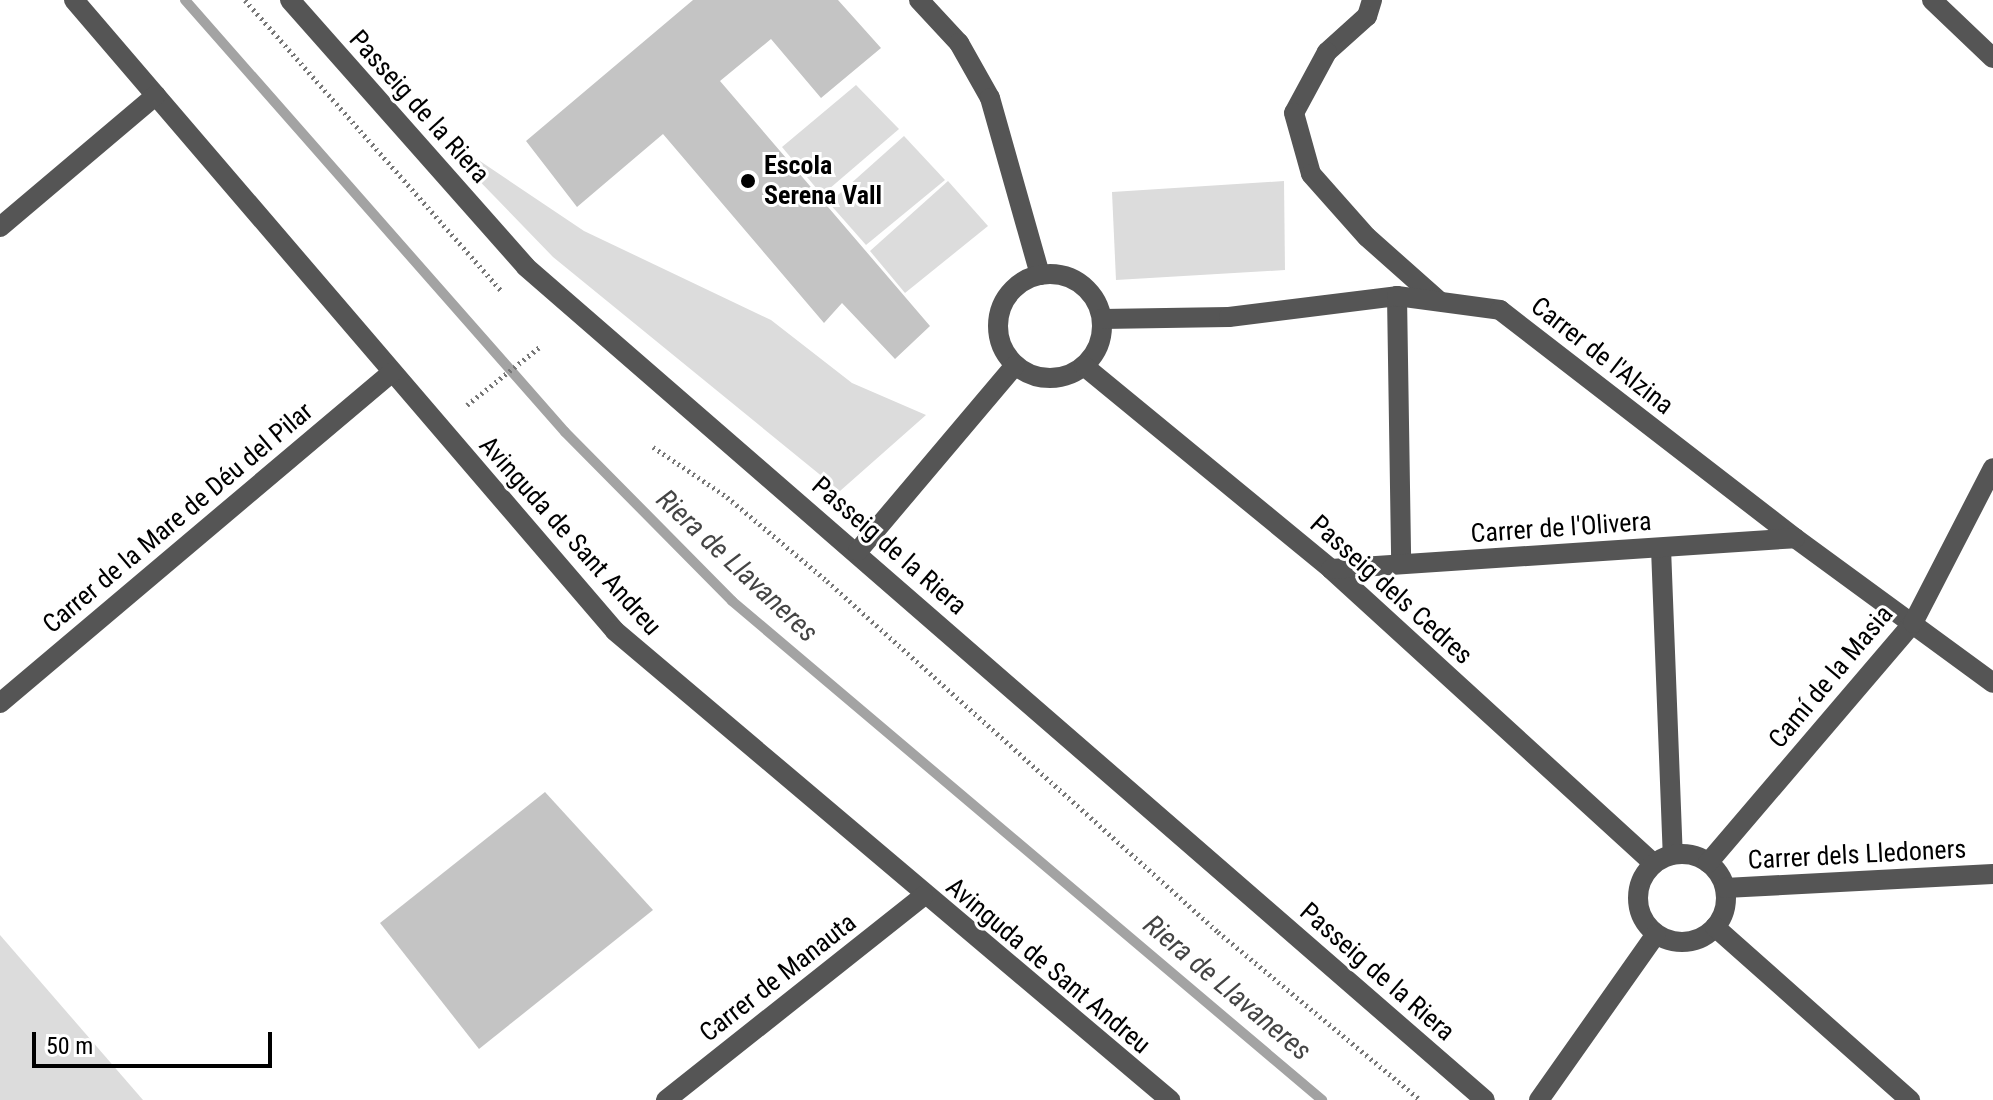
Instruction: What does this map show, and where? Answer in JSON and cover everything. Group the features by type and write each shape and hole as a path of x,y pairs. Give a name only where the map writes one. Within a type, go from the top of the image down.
{"street":[{"name":"Avinguda de Sant Andreu","path":"74,0 615,631 923,896 1170,1100"},
{"name":"Passeig de la Riera","path":"290,0 526,267 858,551 1485,1100"},
{"path":"919,0 959,43 990,98 1040,275"},
{"path":"1372,0 1367,16 1327,52 1294,113 1311,174 1367,237 1439,301"},
{"path":"1932,0 1993,58"},
{"path":"0,227 156,95"},
{"path":"1040,275 1066,276 1083,285 1096,300 1102,319 1096,352 1084,366 1047,378 1015,365 997,330 999,313 1017,284 1040,275"},
{"path":"1397,296 1401,564"},
{"name":"Carrer de l'Alzina","path":"1102,319 1229,317 1397,296 1500,310 1795,538 1993,683"},
{"path":"858,551 1015,365"},
{"name":"Passeig dels Cedres","path":"1084,366 1331,569 1664,859"},
{"name":"Carrer de la Mare de Déu del Pilar","path":"0,703 391,373"},
{"name":"Camí de la Masia","path":"1708,863 1913,623 1993,468"},
{"name":"Carrer de l'Olivera","path":"1331,569 1795,538"},
{"path":"1661,548 1664,859"},
{"path":"1664,859 1708,863 1725,888 1725,905 1715,927 1687,941 1656,934 1638,903 1643,877 1664,859"},
{"name":"Carrer dels Lledoners","path":"1725,888 1993,874"},
{"name":"Carrer de Manauta","path":"666,1100 923,896"},
{"path":"1715,927 1910,1100"},
{"path":"1539,1100 1656,934"}],"path":[{"path":"245,0 501,290"},
{"path":"467,405 541,346"},
{"path":"653,447 727,497 827,581 1218,932 1420,1100"}],"shaded area":[{"path":"856,85 899,129 822,195 782,147"},
{"path":"904,136 945,180 866,245 829,203"},
{"path":"471,155 584,231 771,320 852,383 926,415 840,491 553,257 462,163"},
{"path":"948,181 988,226 905,293 870,251"},
{"path":"1284,181 1285,270 1116,280 1112,192"},
{"path":"0,935 143,1100 0,1100"}],"building":[{"path":"693,0 838,0 881,48 821,98 771,39 720,81 930,326 895,359 842,303 824,323 663,134 577,207 526,141"},
{"path":"545,792 653,910 479,1049 380,923"}],"waterway":[{"name":"Riera de Llavaneres","path":"185,0 565,432 732,601 1322,1100"}],"place":[{"name":"Escola Serena Vall","path":"748,181"}]}
